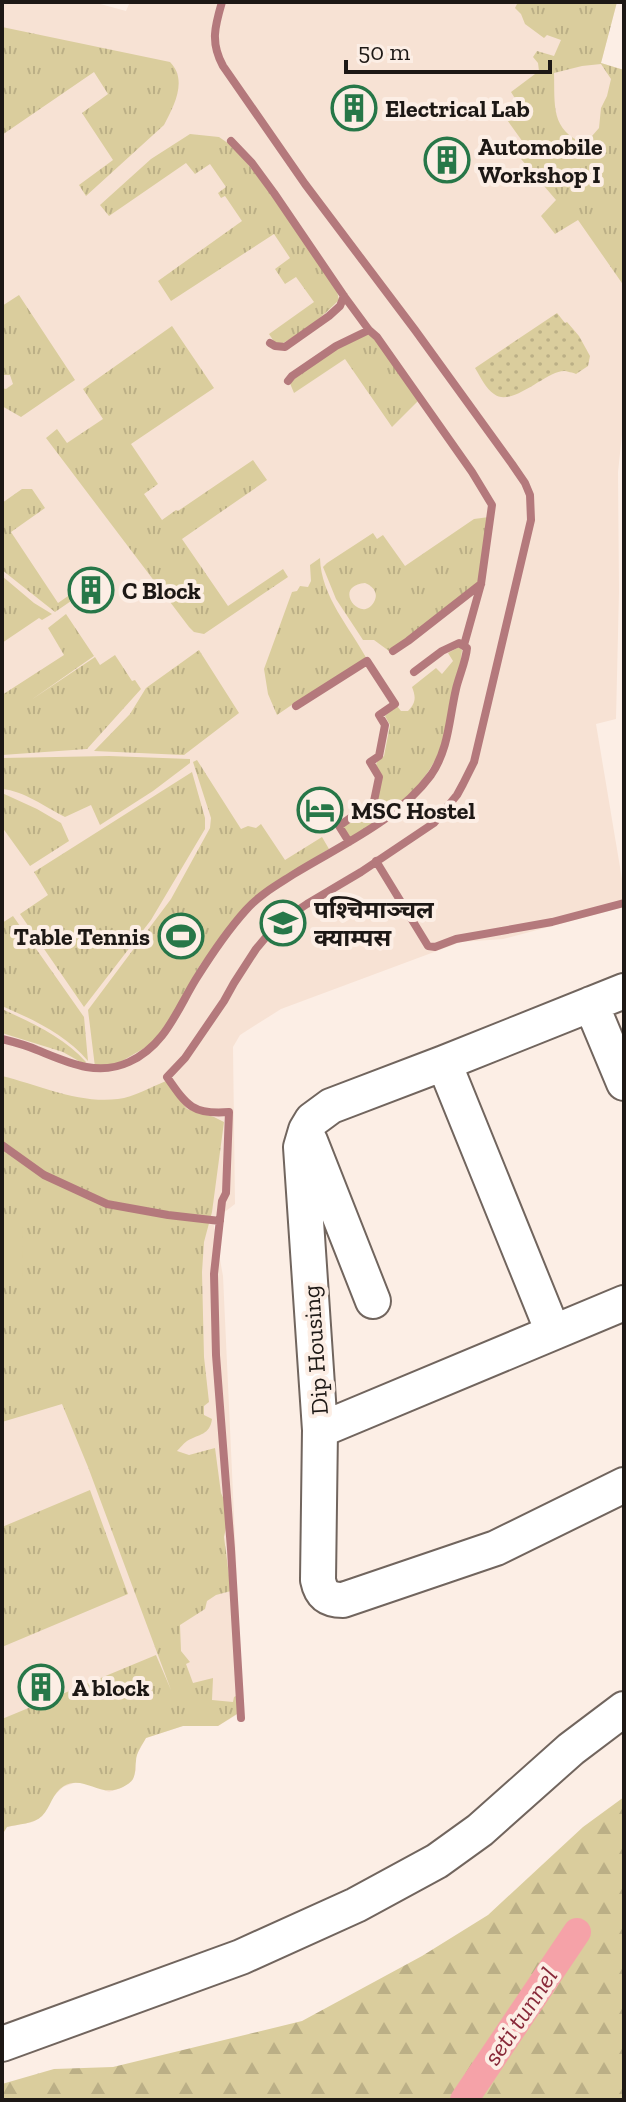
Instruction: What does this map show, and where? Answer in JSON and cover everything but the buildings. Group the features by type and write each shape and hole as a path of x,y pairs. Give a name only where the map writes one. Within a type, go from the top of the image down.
{"street":[{"path":"373,1301 306,1130 312,1120 331,1106 624,991"},
{"path":"591,1004 624,1083"},
{"path":"444,1063 553,1332"},
{"name":"Dip Housing","path":"306,1130 301,1147 320,1430 320,1589 332,1600 343,1600 496,1548 624,1485"},
{"path":"320,1430 624,1303"},
{"path":"2,2044 241,1957 370,1898 437,1861 480,1830 571,1749 624,1709"}],"shaded area":[{"name":"पश्‍चिमाञ्‍चल क्याम्पस","path":"2,2 93,2 126,11 130,2 617,2 601,63 624,70 624,416 618,472 616,719 596,724 624,891 624,907 503,939 461,942 281,1009 240,1035 233,1047 235,1204 213,1221 223,1276 243,1711 218,1726 183,1726 146,1738 135,1758 136,1770 132,1781 109,1792 85,1783 63,1787 42,1816 33,1822 7,1827 2,1835"}],"green space":[{"path":"514,2 617,2 601,63 624,70 624,286 578,220 555,234 541,216 556,200 521,159 530,152 500,110 516,100 511,92 539,71 533,57 537,51 554,56 561,40 547,35 544,38 525,24 515,8 517,4","holes":["601,64 611,79 601,108 599,128 585,144 566,132 560,124 554,96 554,73"]},
{"path":"2,27 170,62 179,85 164,125 86,196 79,185 113,160 82,113 108,94 94,72 2,135"},
{"path":"190,134 219,137 235,148 337,291 339,300 333,306 305,330 281,344 275,343 269,334 314,302 296,277 285,284 275,269 290,258 274,234 171,301 158,281 242,221 225,196 221,198 218,193 226,187 210,164 195,174 186,163 109,216 100,205 151,159"},
{"path":"19,295 75,380 21,417 2,406 2,388 13,384 10,375 2,375 2,306"},
{"path":"557,313 579,336 590,356 588,366 576,374 557,373 510,396 501,397 491,392 475,368"},
{"path":"172,326 214,388 131,444 158,484 144,494 162,520 253,460 267,480 182,539 228,606 283,569 288,577 204,634 194,632 189,627 46,438 57,429 67,443 103,419 83,389"},
{"path":"369,331 418,401 392,427 345,359 294,393 289,381 316,360"},
{"path":"22,489 32,489 45,508 11,532 58,603 71,594 74,599 55,612 2,570 2,503"},
{"path":"489,517 478,584 389,651 374,640 363,640 336,599 323,567 373,533 377,539 383,535 405,566 474,519","holes":["368,584 374,590 374,602 368,608 356,607 349,596 350,590"]},
{"path":"320,558 325,586 331,599 368,661 277,715 268,694 264,669 292,592 300,586 308,587 311,581 310,565"},
{"path":"2,576 52,614 42,620 39,618 2,643"},
{"path":"66,614 94,656 31,700 95,657 100,665 115,655 141,689 87,749 2,755 2,695 64,655 48,628"},
{"path":"459,647 462,650 460,668 440,752 415,789 390,812 350,839 342,826 376,802 380,781 376,765 384,756 390,725 385,716 397,706 401,711 408,711 414,700 412,687 436,668 442,674 453,661 448,653"},
{"path":"199,650 239,713 184,755 94,751 130,714 146,688"},
{"path":"109,756 190,759 190,763 100,825 91,805 65,817 26,796 2,789 2,758"},
{"path":"197,760 241,829 248,826 256,828 261,824 285,860 322,837 329,849 258,894 244,908 200,965 165,1029 148,1046 115,1065 95,1067 88,1010 171,899 210,828 211,818 193,762"},
{"path":"192,772 205,818 205,829 151,920 84,1007 20,914 48,895 34,872"},
{"path":"2,793 61,823 69,841 30,866 2,827"},
{"path":"13,916 84,1017 88,1061 59,1035 2,1006 2,923"},
{"path":"2,1009 58,1038 86,1062 84,1064 63,1052 2,1033"},
{"path":"2,1076 74,1096 103,1100 130,1096 166,1081 187,1109 224,1122 202,1272 204,1357 209,1402 204,1406 204,1415 212,1419 206,1431 187,1441 177,1451 189,1455 215,1448 225,1502 227,1523 224,1537 231,1591 207,1601 205,1609 180,1625 181,1651 190,1662 186,1664 193,1683 213,1678 212,1700 233,1702 238,1695 240,1712 218,1726 183,1726 146,1738 137,1755 134,1777 123,1787 107,1790 71,1783 57,1792 39,1819 7,1827 2,1835 2,1719 156,1655 171,1690 62,1404 2,1422 2,1278 22,1278 22,1218 2,1218"},
{"path":"2,1218 22,1218 23,1278 2,1278"},
{"path":"90,1490 128,1594 2,1647 2,1527"},
{"path":"624,1797 624,2100 2,2100 2,2084 54,2069 113,2067 302,2021 422,1956 488,1915 583,1827"}],"waterway":[{"path":"222,2 215,34 216,49 223,66 305,184 525,483 530,495 531,520 474,762 457,795 434,823 277,924 256,949 185,1058 167,1077 186,1102 199,1110 229,1112 226,1193 222,1201 214,1274 216,1355 241,1718"},
{"path":"231,141 274,193 344,296 377,337 472,472 492,505 481,584 464,645"},
{"path":"270,343 285,347 329,316 340,306 344,296"},
{"path":"288,381 336,346 369,330"},
{"path":"393,651 481,584"},
{"path":"2,1039 94,1068 129,1062 152,1047 169,1026 220,943 251,905 281,882 385,819 431,775 445,744 467,648 459,643 442,651 414,672"},
{"path":"296,706 367,661 395,704 379,715 385,725 379,756 370,762 379,777 374,801 339,826 349,842"},
{"path":"376,861 428,946 552,922 624,903"},
{"path":"2,1145 44,1175 107,1204 220,1221"},
{"name":"seti tunnel","path":"464,2100 577,1932"}],"place":[{"name":"Electrical Lab","path":"354,108"},
{"name":"Automobile Workshop I","path":"447,160"},
{"name":"C Block","path":"91,590"},
{"name":"MSC Hostel","path":"320,810"},
{"name":"पश्‍चिमाञ्‍चल क्याम्पस","path":"283,923"},
{"name":"Table Tennis","path":"181,936"},
{"name":"A block","path":"41,1687"}]}
